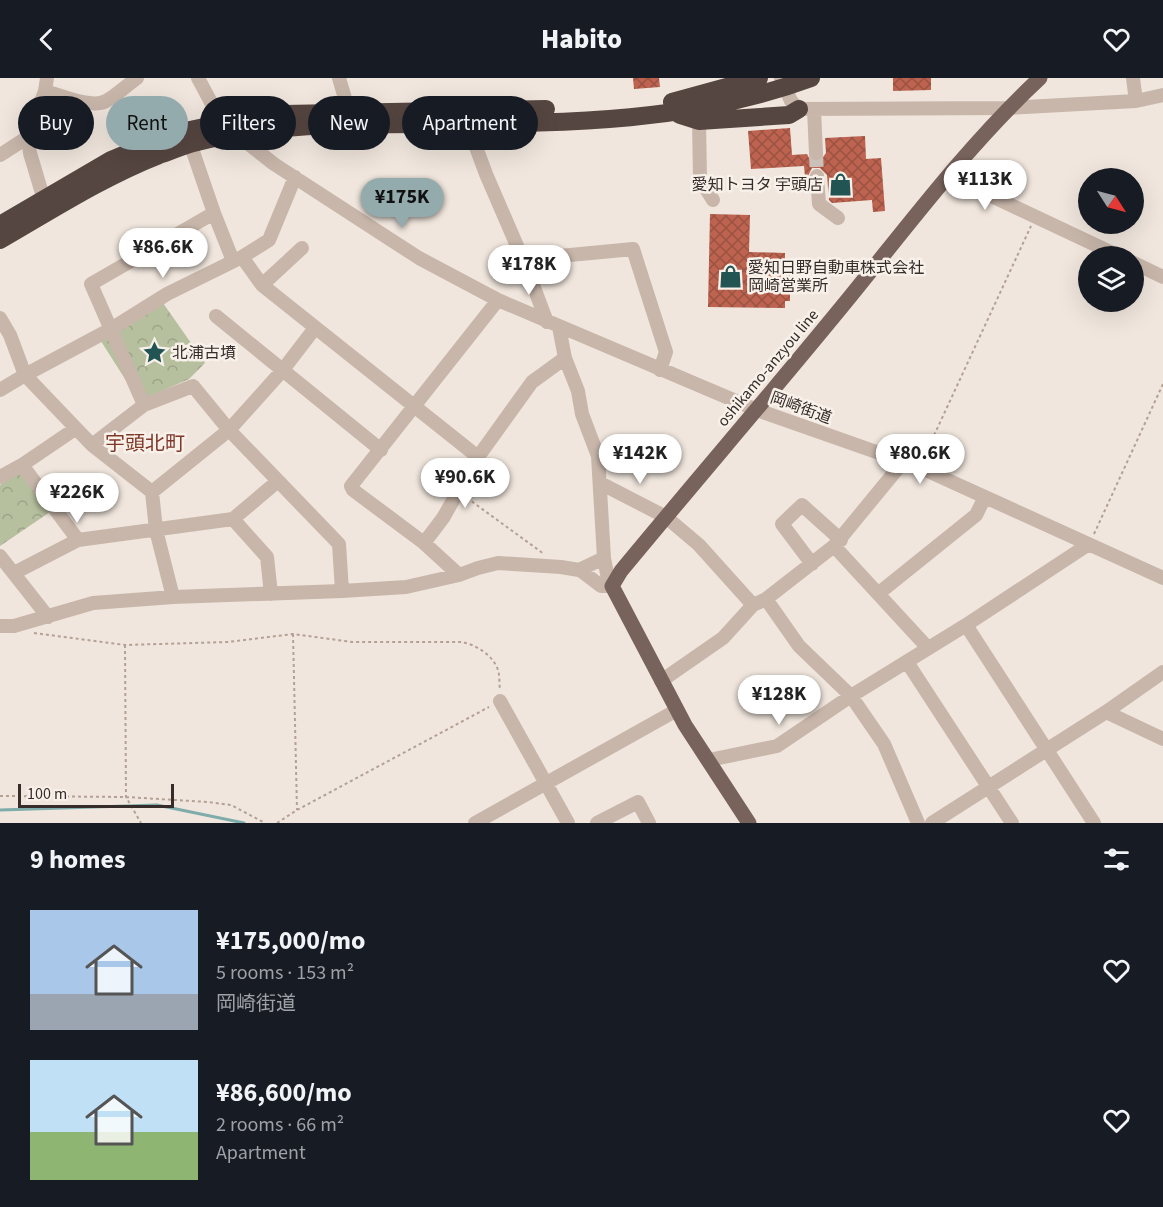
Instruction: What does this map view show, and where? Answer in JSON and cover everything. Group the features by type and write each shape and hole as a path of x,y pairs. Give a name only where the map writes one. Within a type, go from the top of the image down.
{"highway":[{"path":"390,112 600,109 634,106 667,103 759,78"},
{"path":"538,121 632,118 674,113 725,103 783,83 812,78"},
{"path":"674,113 699,121 789,115 807,109"},
{"path":"296,126 402,124"},
{"path":"0,225 111,160 176,133 200,131"},
{"path":"0,240 125,168 200,139"}],"main road":[{"name":"oshikamo-anzyou line","path":"612,586 621,571 666,516 757,410 949,176 1008,108 1040,78"},
{"path":"612,586 685,725 749,823"}],"street":[{"path":"46,85 97,104 105,102 137,78"},
{"path":"198,78 209,96"},
{"path":"339,78 344,96"},
{"path":"1133,78 1136,101"},
{"path":"783,83 791,101 807,109 1008,108 1136,101 1163,95"},
{"path":"807,109 816,153"},
{"path":"699,121 700,179 713,200"},
{"path":"0,155 18,143"},
{"path":"190,143 214,213 237,259 262,285 477,457"},
{"path":"30,150 44,200"},
{"name":"岡崎街道","path":"256,150 419,258 498,300 757,410 919,467 1163,578"},
{"path":"7,626 48,617 93,603 173,597 406,587 498,563 580,570 601,586 612,586 603,558 598,456 582,414 578,391 553,324 527,269 477,150"},
{"path":"817,176 819,204 838,218"},
{"path":"949,176 1097,246"},
{"path":"0,390 167,294 237,259 269,240 295,177"},
{"path":"144,405 91,284 214,213"},
{"path":"262,285 302,248"},
{"path":"527,269 549,257 633,249 666,351 660,370"},
{"path":"1144,268 1163,277"},
{"path":"459,575 424,543 352,490 351,486 498,300"},
{"path":"216,316 381,450"},
{"path":"2,326 25,375 92,445 152,492 156,530 173,597"},
{"path":"152,492 229,430 282,371 315,328"},
{"path":"424,543 443,518 477,457 532,382 565,358"},
{"path":"92,445 144,405 194,386 229,430 339,544 342,591"},
{"path":"0,477 75,429"},
{"path":"661,681 723,638 759,602 838,543 903,462"},
{"path":"22,465 78,540"},
{"path":"14,573 78,540 233,519 278,481"},
{"path":"600,483 666,516 759,602 799,646 851,696 884,744 918,823"},
{"path":"879,593 976,514 985,497"},
{"path":"812,564 782,524 802,505 838,543 928,648"},
{"path":"233,519 267,557 271,594"},
{"path":"709,760 777,746 1089,544"},
{"path":"0,555 48,617"},
{"path":"580,570 603,558"},
{"path":"966,625 1094,823"},
{"path":"907,662 1012,823"},
{"path":"932,823 1106,712 1163,672"},
{"path":"500,701 568,823"},
{"path":"474,823 677,710"},
{"path":"1106,712 1163,740"},
{"path":"597,823 638,802 649,823"}],"path":[{"path":"919,467 1035,218"},
{"path":"1089,544 1163,384"},
{"path":"457,491 561,567"},
{"path":"7,626 27,632 125,645 228,642 292,634 352,642 442,641 475,644 490,658 498,670 500,701 297,810 277,823"},
{"path":"292,634 297,810"},
{"path":"125,645 126,797 141,823"},
{"path":"0,796 126,797 231,806 265,823"}],"green space":[{"path":"163,303 205,363 189,379 139,401 99,338"},
{"path":"21,471 50,512 0,546 0,485"}],"building":[{"path":"633,78 659,78 660,87 634,89"},
{"path":"893,78 931,78 931,90 893,91"},
{"path":"790,128 792,155 807,154 816,162 821,160 826,153 825,138 865,136 866,159 881,158 885,211 873,212 872,200 832,203 829,200 827,175 820,168 812,168 805,177 804,166 751,169 748,131"},
{"path":"710,214 750,215 749,252 785,253 785,260 790,260 790,301 785,301 785,308 708,307"}],"waterway":[{"path":"0,810 157,805 244,823"}],"tunnel":[{"path":"816,153 817,176"}],"place":[{"name":"愛知トヨタ 宇頭店","path":"841,185"},
{"name":"愛知日野自動車株式会社 岡崎営業所","path":"730,277"},
{"name":"北浦古墳","path":"154,353"}],"district":[{"name":"宇頭北町","path":"145,444"}]}
